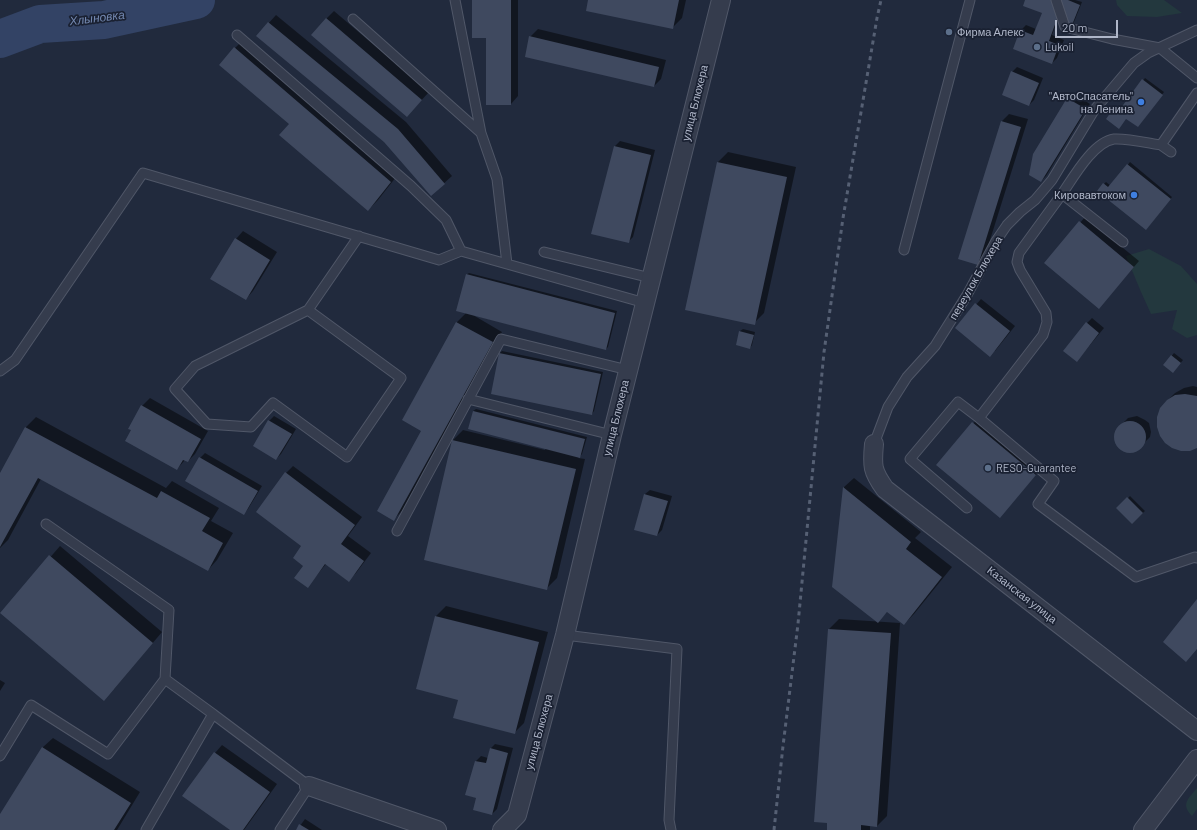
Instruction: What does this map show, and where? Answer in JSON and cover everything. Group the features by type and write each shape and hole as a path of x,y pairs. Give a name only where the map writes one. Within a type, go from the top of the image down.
{"street":[{"name":"улица Блюхера","path":"502,830 517,815 565,635 612,434 721,0"},
{"name":"Казанская улица","path":"874,444 873,460 875,476 885,489 1197,731"},
{"path":"1142,830 1197,759"},
{"path":"309,786 437,830"}],"lane":[{"path":"455,0 481,134 497,179 507,264"},
{"path":"904,250 970,0"},
{"path":"1056,0 1065,27 1112,39 1160,48 1197,78"},
{"path":"353,19 481,134"},
{"name":"переулок Блюхера","path":"874,444 888,407 907,377 935,346 967,295 996,240 1020,212 1044,191 1095,109 1134,63 1148,53 1197,30"},
{"path":"237,35 411,186 446,220 461,251"},
{"path":"1161,145 1197,92"},
{"path":"979,418 1043,335 1047,322 1046,313 1020,270 1017,262 1019,253 1087,160 1097,148 1109,140 1116,139 1161,145 1171,152"},
{"path":"0,371 15,360 143,173 439,260 461,251 645,303"},
{"path":"1062,194 1123,242"},
{"path":"308,310 401,378 347,457 273,402 251,427 207,424 175,389 195,366 308,310 359,236"},
{"path":"544,252 651,278"},
{"path":"397,531 501,339 628,370"},
{"path":"468,399 612,434"},
{"path":"967,508 910,459 958,402 1054,480 1038,504 1136,577 1195,557 1197,558"},
{"path":"0,756 31,706 108,754 165,679 169,610 46,524"},
{"path":"565,635 677,649 669,820 671,830"},
{"path":"165,679 309,786 280,830"},
{"path":"146,830 212,714"}],"green space":[{"path":"1116,0 1164,0 1182,13 1157,17 1127,16 1117,5"},
{"path":"1149,249 1181,266 1197,284 1197,335 1187,338 1172,329 1177,310 1151,314 1126,256"},
{"path":"1197,788 1197,809 1192,816 1188,812 1186,805 1187,801"}],"building":[{"path":"472,0 511,0 511,105 486,105 486,38 472,38"},
{"path":"588,0 679,0 673,29 586,11"},
{"path":"1025,0 1068,0 1080,5 1072,25 1057,19 1049,41 1059,45 1052,64 1013,49 1020,30 1033,35 1042,13 1023,6"},
{"path":"326,18 422,100 407,117 311,35"},
{"path":"268,22 398,129 445,184 431,196 384,142 256,36"},
{"path":"529,36 659,67 654,87 525,57"},
{"path":"234,47 391,182 368,211 279,135 289,124 219,65"},
{"path":"1011,71 1039,83 1029,106 1002,95"},
{"name":"\"АвтоСпасатель\" на Ленина","path":"1142,79 1163,95 1138,127 1126,119 1119,129 1106,119 1113,109 1118,112"},
{"path":"1067,98 1086,109 1041,182 1029,175 1033,154"},
{"path":"1001,121 1021,127 978,265 958,259"},
{"path":"614,146 651,155 629,243 591,234"},
{"path":"717,162 787,177 755,325 685,310"},
{"name":"Кировавтоком","path":"1127,164 1171,199 1146,230 1097,191 1103,183 1108,187"},
{"path":"1079,221 1134,267 1099,309 1044,263"},
{"path":"235,238 270,260 246,300 210,279"},
{"path":"466,274 615,313 606,350 456,311"},
{"path":"975,303 1010,331 990,357 955,328"},
{"path":"456,322 493,342 394,521 377,511 421,431 402,420"},
{"path":"1086,322 1099,333 1077,362 1063,351"},
{"path":"739,331 754,335 750,349 736,345"},
{"path":"499,353 601,374 592,415 491,394"},
{"path":"1171,355 1181,363 1173,373 1163,365"},
{"path":"1185,394 1197,396 1197,448 1190,451 1181,451 1172,448 1165,443 1160,436 1157,427 1157,417 1160,408 1167,400 1175,395"},
{"path":"141,405 201,439 188,462 183,460 177,470 125,441 131,430 128,429"},
{"path":"473,411 585,439 580,458 468,429"},
{"path":"268,420 292,434 276,460 253,446"},
{"path":"1127,421 1133,421 1143,428 1146,437 1145,443 1139,450 1133,453 1127,453 1117,446 1114,440 1114,434 1121,424"},
{"path":"972,422 1036,475 1000,518 936,465"},
{"path":"25,427 157,498 161,491 210,518 202,531 223,543 208,571 38,478 0,547 0,473"},
{"path":"452,440 576,469 547,590 424,560"},
{"path":"199,457 258,491 244,515 185,481"},
{"path":"285,472 355,525 341,544 364,561 349,582 325,564 308,588 294,578 303,566 293,558 301,546 256,512"},
{"path":"843,487 911,542 906,549 942,577 904,625 887,612 878,623 832,587"},
{"path":"644,494 668,501 657,536 634,530"},
{"path":"1127,497 1143,513 1132,524 1116,508"},
{"path":"49,555 153,643 104,701 0,613"},
{"path":"1197,599 1197,649 1186,662 1163,642"},
{"path":"435,616 539,642 515,734 453,718 458,700 416,689"},
{"path":"828,629 891,633 877,827 861,825 861,830 827,830 827,823 814,822"},
{"path":"42,747 131,803 114,830 0,830 0,814"},
{"path":"490,748 508,753 492,815 473,810 476,798 465,795 475,761 486,763"},
{"path":"214,752 270,792 243,830 230,830 182,796"},
{"path":"299,824 309,830 296,830"}],"waterway":[{"name":"Хлыновка","path":"0,39 40,24 104,20 196,0"}],"railway":[{"path":"774,830 798,624 824,352 843,218 881,0"}],"place":[{"name":"Фирма Алекс","path":"949,32"},
{"name":"Lukoil","path":"1037,47"},
{"name":"\"АвтоСпасатель\" на Ленина","path":"1141,102"},
{"name":"Кировавтоком","path":"1134,195"},
{"name":"RESO-Guarantee","path":"988,468"}]}
